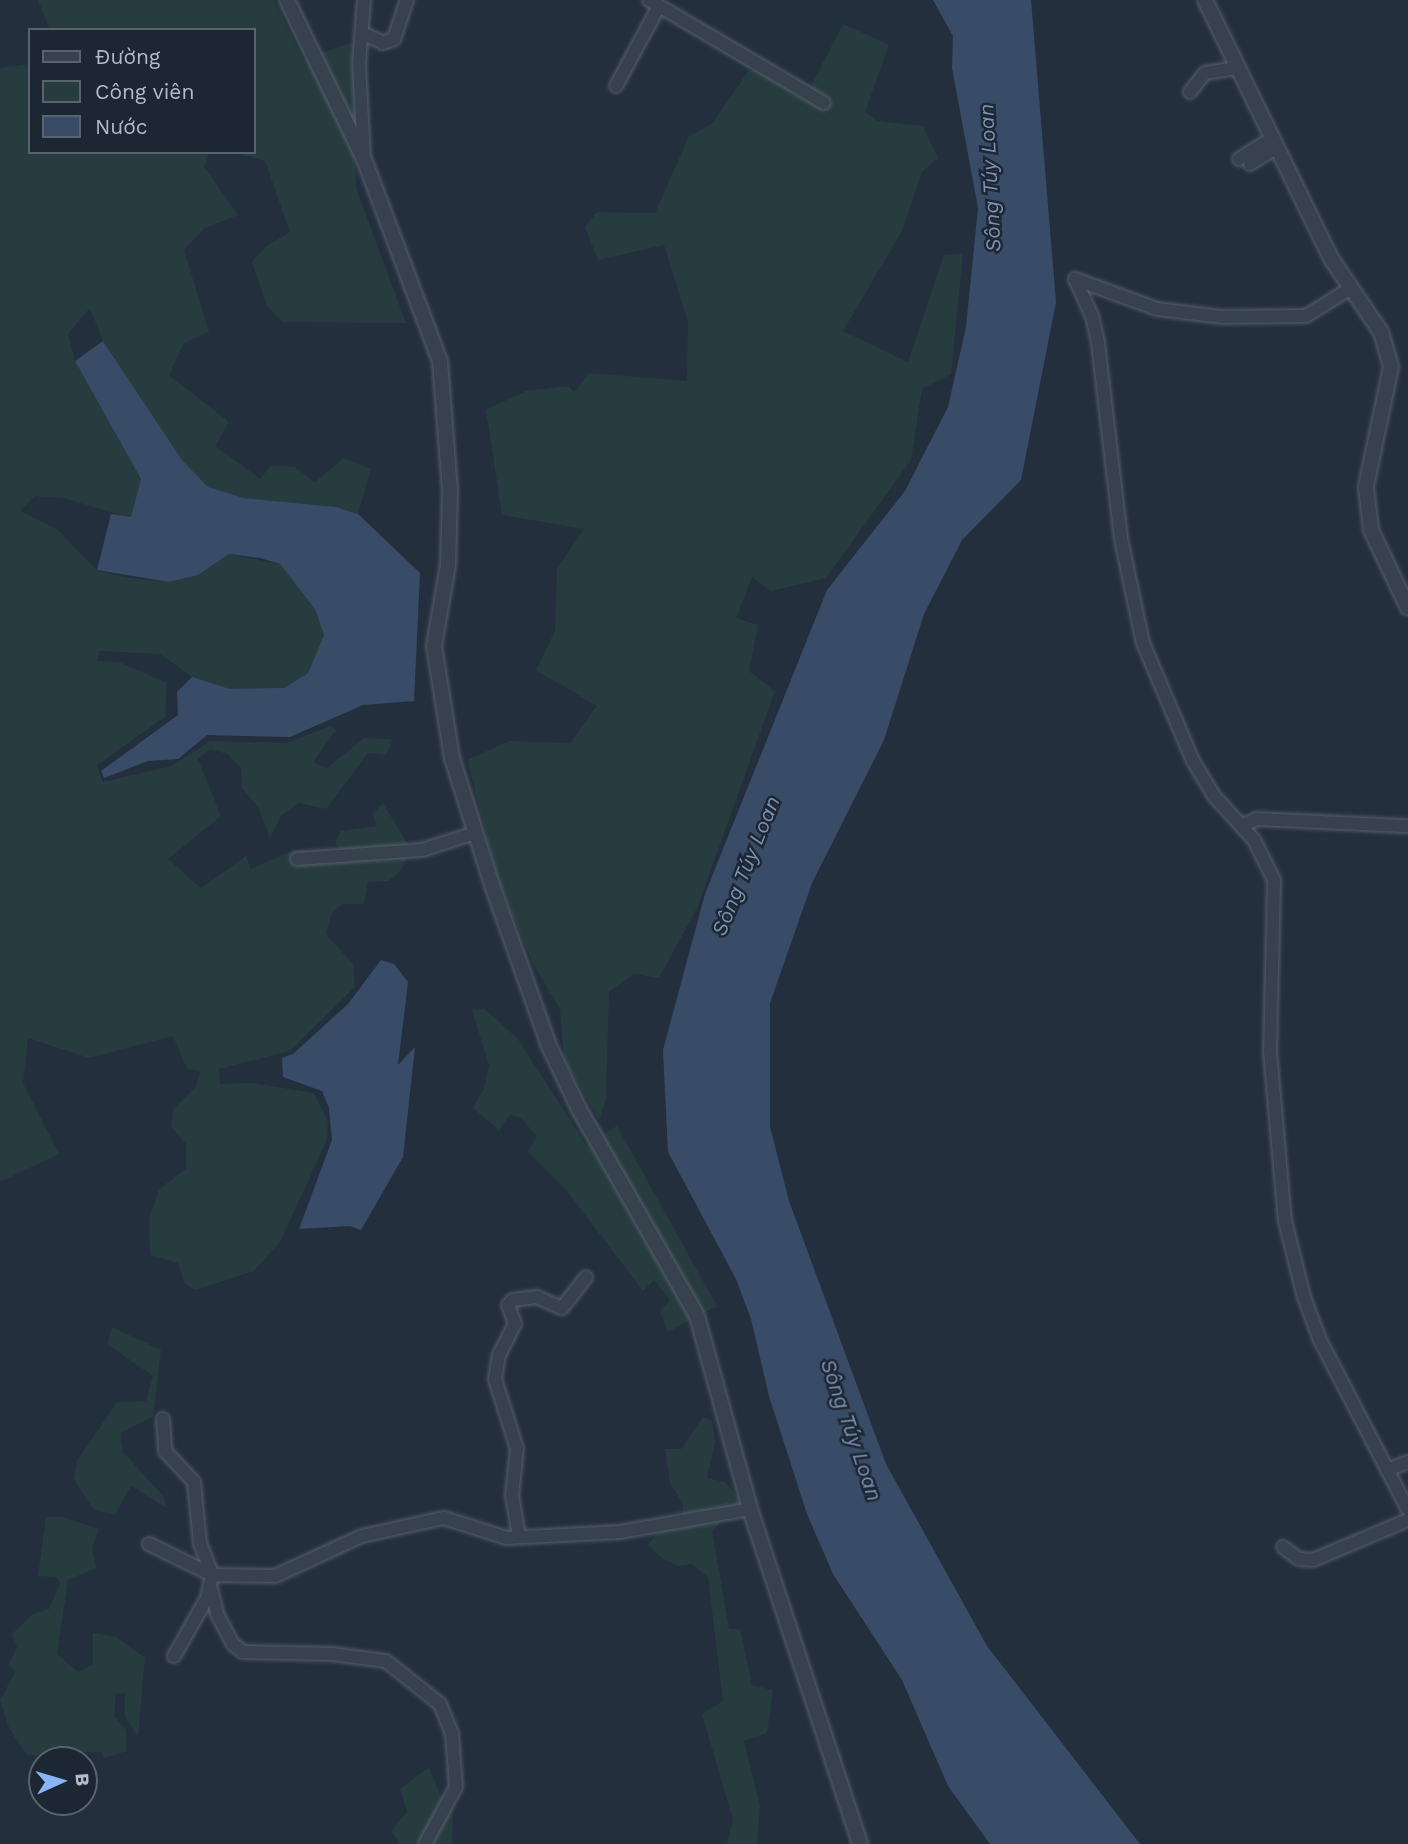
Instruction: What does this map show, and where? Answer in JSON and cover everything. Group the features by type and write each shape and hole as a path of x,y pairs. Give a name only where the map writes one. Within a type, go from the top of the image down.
{"street":[{"path":"287,0 364,159 440,360 450,490 448,565 434,646 452,758 550,1046 599,1149 697,1316 750,1510 860,1844"},
{"path":"364,0 364,159"},
{"path":"362,33 383,43 394,39 408,0"},
{"path":"1205,0 1272,145 1351,288 1381,332 1391,367 1366,487 1371,530 1408,608"},
{"path":"616,86 654,3 824,103"},
{"path":"1190,92 1205,73 1237,68"},
{"path":"1244,161 1272,145"},
{"path":"1351,288 1306,316 1220,317 1148,307 1075,279 1088,303 1098,343 1121,539 1143,643 1193,761 1214,796 1243,825 1274,880 1270,1051 1285,1222 1320,1340 1408,1510"},
{"path":"1243,825 1257,820 1408,826"},
{"path":"297,859 422,850 475,832"},
{"path":"519,1536 512,1495 517,1449 495,1379 499,1354 515,1324 508,1305 513,1300 537,1297 562,1308 586,1277"},
{"path":"163,1419 165,1451 194,1482 200,1543 218,1616 233,1644 243,1652 332,1654 386,1661 440,1704 452,1733 456,1787 425,1844"},
{"path":"1387,1470 1408,1462"},
{"path":"149,1544 211,1580 275,1576 362,1536 444,1518 495,1538 620,1532 750,1510"},
{"path":"1283,1547 1299,1559 1313,1560 1408,1520"},
{"path":"174,1656 190,1633 211,1580"}],"green space":[{"path":"38,0 274,0 303,60 355,41 356,188 406,323 282,322 267,306 252,262 266,246 290,232 265,161 240,154 256,154 256,28 49,28"},
{"path":"843,24 889,45 865,112 878,121 923,126 938,158 922,172 902,231 843,331 908,362 944,255 963,253 951,374 922,389 911,460 826,578 771,591 752,577 736,618 758,625 749,671 775,691 698,906 659,978 634,974 609,992 606,1100 599,1120 564,1058 560,1009 532,962 498,879 467,760 509,741 570,743 597,706 536,670 555,631 557,569 584,529 502,515 486,410 526,391 568,386 574,392 589,373 687,381 688,322 664,245 598,260 585,227 597,212 655,213 689,136 712,124 749,70 811,86"},
{"path":"28,64 28,154 209,154 204,166 238,215 203,229 184,250 209,332 184,343 169,375 229,422 215,446 260,479 271,465 295,467 315,482 344,458 371,469 358,514 336,507 244,498 208,487 182,460 103,341 90,308 68,334 75,361 141,479 131,518 63,498 35,496 20,511 58,530 97,570 123,577 169,582 198,575 229,554 280,564 315,609 324,635 308,673 284,688 258,691 230,689 192,677 160,654 100,651 97,661 119,662 167,683 165,717 97,765 103,782 172,766 210,741 287,743 330,726 336,730 313,762 327,768 364,738 393,739 386,755 368,753 326,809 299,803 281,816 270,838 258,807 242,788 241,768 227,754 210,749 198,759 221,816 168,859 201,888 246,856 251,869 293,850 341,852 335,842 341,831 377,826 372,814 383,803 411,850 399,873 388,881 368,882 364,904 342,904 332,913 326,934 353,964 355,987 290,1051 219,1069 220,1084 253,1083 314,1093 328,1122 327,1140 280,1242 254,1271 195,1290 185,1284 178,1263 150,1255 149,1220 159,1189 186,1169 186,1144 171,1127 173,1109 195,1088 201,1071 187,1069 173,1036 89,1058 28,1038 23,1083 59,1154 0,1182 0,68"},
{"path":"485,1009 518,1039 586,1145 617,1126 717,1306 668,1332 660,1311 670,1300 654,1280 643,1291 567,1191 527,1151 537,1137 522,1119 510,1114 499,1130 473,1108 484,1088 489,1065 472,1010"},
{"path":"112,1327 161,1350 153,1417 120,1433 123,1452 164,1497 167,1508 131,1486 115,1515 93,1509 74,1480 77,1461 117,1402 146,1401 153,1376 107,1344"},
{"path":"703,1417 712,1421 715,1442 707,1478 725,1482 742,1500 712,1531 729,1629 740,1629 752,1685 773,1690 767,1733 744,1741 760,1805 757,1844 727,1844 733,1820 702,1714 723,1701 708,1577 692,1564 678,1566 663,1559 648,1545 659,1530 681,1526 683,1504 670,1483 665,1449 681,1449"},
{"path":"46,1517 63,1517 99,1529 92,1548 96,1568 68,1580 57,1654 78,1672 93,1664 93,1633 116,1637 145,1658 138,1737 125,1717 125,1694 116,1693 114,1717 126,1730 127,1751 104,1758 102,1752 98,1752 98,1746 28,1746 26,1754 9,1728 0,1700 16,1671 8,1666 17,1647 12,1634 33,1614 49,1609 60,1583 56,1577 38,1576"},
{"path":"429,1767 440,1795 453,1802 452,1844 401,1844 391,1831 407,1812 400,1789"}],"water":[{"name":"Sông Túy Loan","path":"933,0 1031,0 1056,302 1021,480 962,540 924,614 884,740 812,883 770,1003 770,1127 789,1201 886,1464 987,1646 1140,1844 990,1844 948,1786 902,1680 833,1574 807,1514 769,1396 751,1319 736,1279 668,1152 663,1050 705,894 827,590 905,491 948,407 966,327 978,208 952,68 953,36"},
{"path":"103,341 182,460 208,487 244,498 336,507 358,514 420,573 414,701 363,705 290,737 207,735 178,759 148,761 104,778 101,771 178,715 177,692 192,677 230,689 284,688 308,673 324,635 315,609 280,564 260,558 229,554 198,575 169,582 97,570 111,514 131,517 141,479 75,361"},
{"path":"381,960 394,964 408,982 398,1065 415,1047 403,1157 361,1230 350,1226 299,1229 332,1140 329,1108 322,1091 283,1077 282,1058 293,1054 348,1004"}]}
